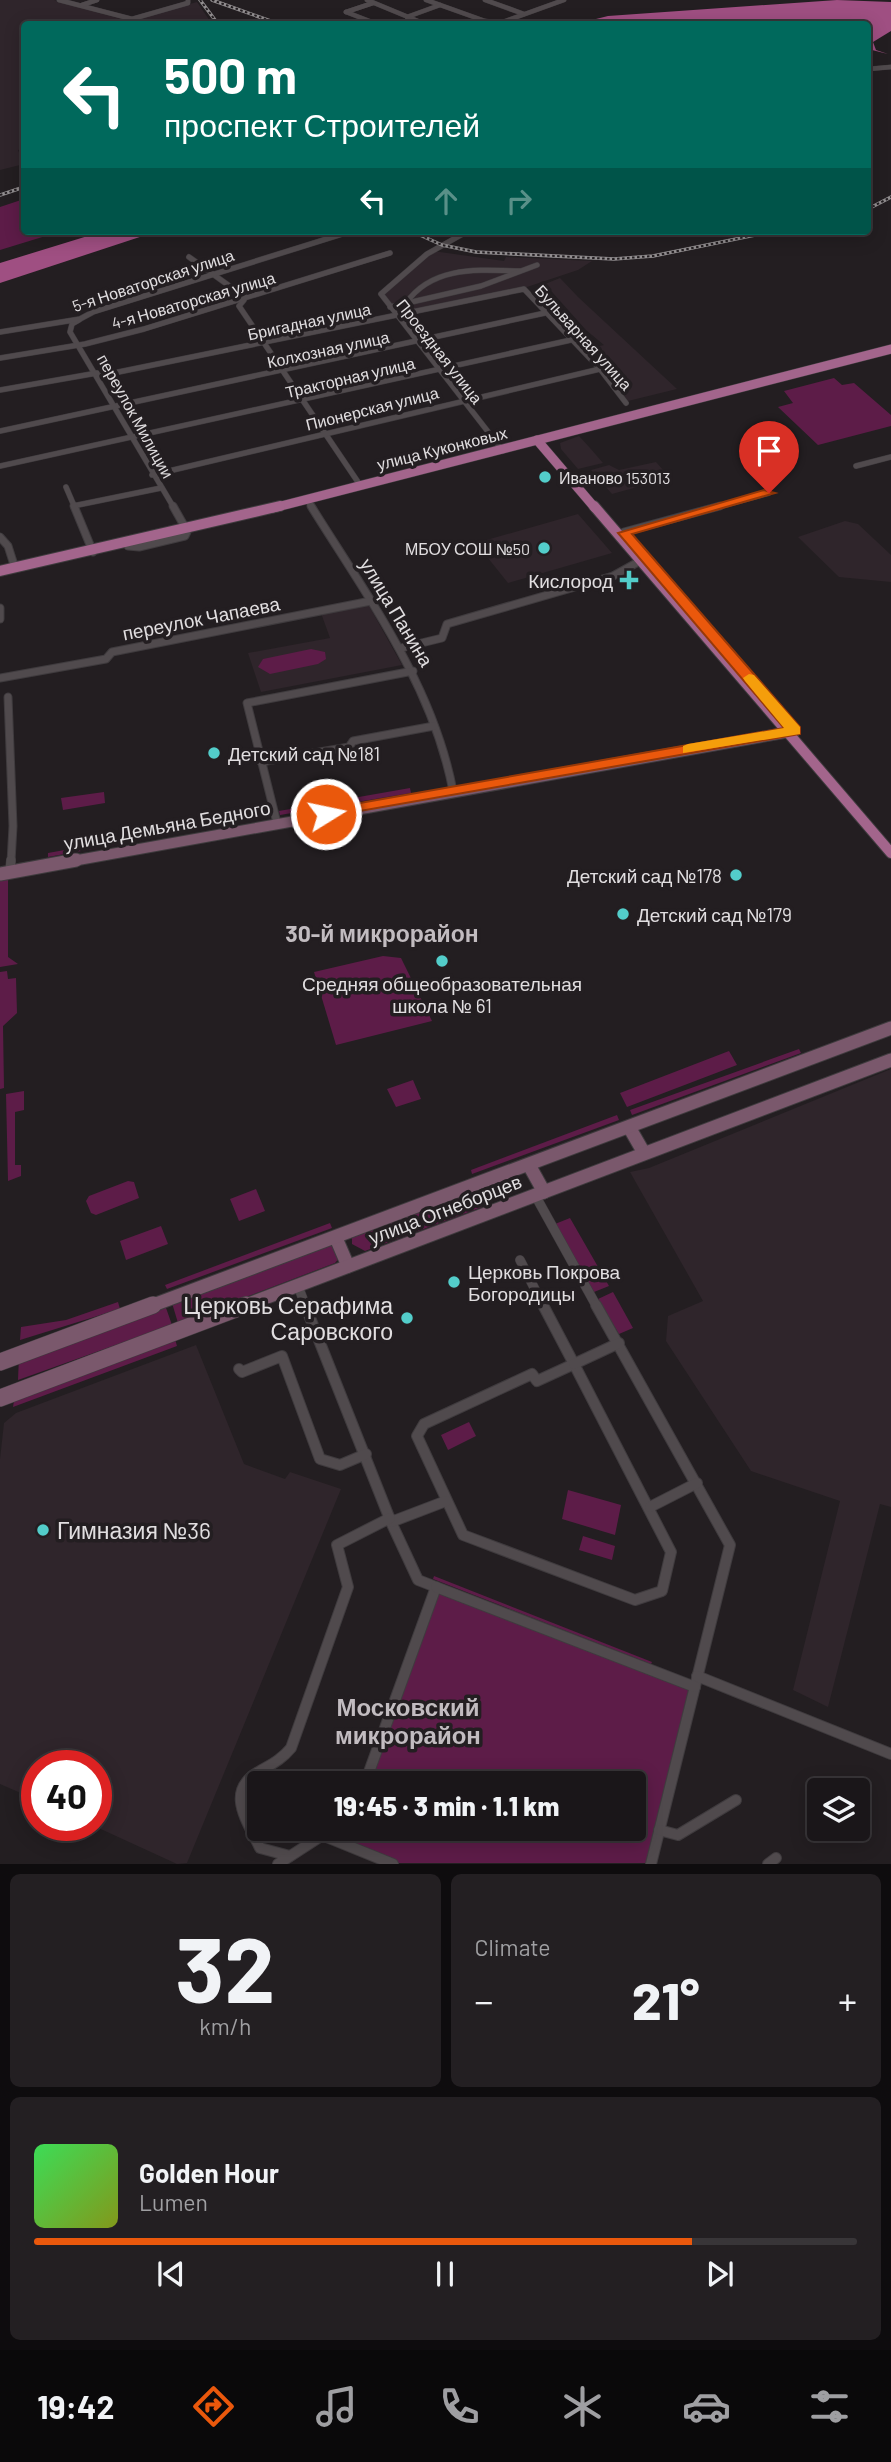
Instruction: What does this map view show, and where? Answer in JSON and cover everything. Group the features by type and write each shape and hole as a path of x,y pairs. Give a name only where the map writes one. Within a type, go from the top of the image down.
{"main road":[{"name":"улица Куконковых","path":"308,500 891,351"},
{"path":"540,441 885,840 891,853"},
{"name":"улица Куконковых","path":"0,572 128,546 502,450"},
{"name":"улица Куконковых","path":"0,572 187,531"},
{"name":"улица Демьяна Бедного","path":"5,872 791,731"},
{"name":"улица Огнеборцев","path":"8,1354 72,1338 891,1028"},
{"name":"улица Огнеборцев","path":"4,1395 891,1060"},
{"path":"629,1127 644,1153"},
{"path":"530,1165 540,1193"}],"street":[{"path":"59,0 132,19 188,2"},
{"path":"79,5 97,0"},
{"path":"367,0 417,21"},
{"path":"369,21 346,12 381,0"},
{"path":"426,0 485,21"},
{"path":"485,0 524,15"},
{"path":"549,0 556,3"},
{"path":"510,21 564,0"},
{"path":"407,17 440,5"},
{"path":"871,68 891,67"},
{"name":"5-я Новаторская улица","path":"0,332 80,319 93,312 339,235"},
{"name":"Проездная улица","path":"461,235 408,268 381,294 502,450"},
{"name":"4-я Новаторская улица","path":"0,358 81,345 244,300 390,253"},
{"path":"189,257 242,295 244,300 239,306 328,433 360,485"},
{"path":"390,307 481,286 537,265"},
{"path":"406,303 411,295 434,278 467,272 520,271"},
{"path":"467,272 481,286"},
{"name":"Бульварная улица","path":"524,289 600,369 626,403"},
{"name":"Бригадная улица","path":"0,390 265,342 524,289"},
{"name":"Колхозная улица","path":"0,431 545,313"},
{"name":"переулок Милиции","path":"80,319 69,329 98,374 152,475 187,531"},
{"name":"Тракторная улица","path":"0,466 134,439 571,340"},
{"name":"Пионерская улица","path":"152,475 600,369"},
{"path":"856,466 891,457"},
{"path":"66,487 93,552"},
{"path":"73,506 161,488"},
{"path":"621,533 769,493"},
{"name":"улица Панина","path":"308,500 413,671 449,764 453,791"},
{"path":"0,537 8,546 15,568"},
{"path":"401,648 442,638 447,624 612,576 644,560"},
{"name":"переулок Чапаева","path":"0,678 106,659 112,652 371,601"},
{"path":"0,608 1,619"},
{"path":"277,822 247,703 413,671"},
{"path":"5,872 13,826 8,697"},
{"path":"261,762 349,747 352,741 434,726"},
{"path":"540,1193 730,1545 651,1864"},
{"path":"336,1238 348,1266"},
{"path":"520,1261 576,1364 671,1552 662,1591 635,1600 463,1535 417,1436 424,1424 531,1374 537,1381 576,1364 619,1343"},
{"path":"298,1286 390,1520 418,1580 891,1754"},
{"name":"улица Огнеборцев","path":"0,1362 8,1354"},
{"path":"239,1369 242,1372 282,1356 320,1459 340,1465 366,1454"},
{"path":"650,1507 697,1483"},
{"path":"290,1856 260,1848 238,1800 239,1792 246,1779 282,1759 291,1748 348,1587 337,1545 390,1520 446,1501"},
{"path":"369,1771 436,1587"},
{"path":"659,1830 678,1835 736,1800"},
{"path":"278,1864 314,1841"},
{"path":"346,1841 393,1864"}],"shaded area":[{"path":"0,0 54,0 128,21 21,21 21,150 18,150 21,165 0,170"},
{"path":"837,0 891,2 891,31 873,42 876,50 888,54 871,50 871,21 588,21 608,16"},
{"path":"197,2 210,21 128,21"},
{"path":"21,200 21,235 49,235 0,250 0,207"},
{"path":"91,235 146,235 0,283 0,263"},
{"path":"433,251 504,261 506,257 592,261 578,270 524,288 396,314 383,294"},
{"path":"560,278 677,389 628,401 583,350 604,345 586,330 545,284"},
{"path":"834,378 842,385 854,383 891,415 891,426 818,445 778,407 793,403 784,391"},
{"path":"579,436 603,463 578,469 561,449 560,443"},
{"path":"656,462 670,478 612,494 591,470 609,465 619,470"},
{"name":"МБОУ СОШ №50","path":"578,514 612,553 508,583 476,543"},
{"path":"845,521 858,524 891,555 891,582 839,577 798,537"},
{"path":"368,604 402,665 261,692 248,653 330,638 321,613"},
{"path":"311,649 325,652 326,659 318,664 270,674 258,667 263,659"},
{"path":"410,788 411,793 280,815 279,811"},
{"path":"104,792 105,803 63,810 61,798"},
{"path":"164,832 164,836 48,857 48,853"},
{"path":"8,873 8,957 18,964 0,967 0,876"},
{"path":"383,956 401,958 432,1021 336,1045 314,972"},
{"path":"7,971 8,979 16,978 17,1013 3,1026 4,1088 0,1089 0,972"},
{"path":"799,1049 801,1053 632,1115 630,1110"},
{"path":"729,1051 737,1065 627,1107 620,1093"},
{"path":"891,1069 891,1507 880,1504 828,1707 793,1690 840,1501 751,1471 666,1341 668,1316 703,1301 630,1172 649,1168"},
{"path":"413,1080 421,1099 396,1107 387,1089"},
{"path":"24,1091 24,1110 15,1112 15,1165 21,1165 21,1176 8,1181 6,1094"},
{"path":"617,1115 619,1120 472,1174 471,1170"},
{"path":"128,1181 134,1182 139,1198 96,1215 91,1213 86,1201 89,1196"},
{"path":"472,1187 482,1207 365,1251 352,1244 352,1236"},
{"path":"256,1189 265,1211 239,1221 230,1199"},
{"path":"570,1218 609,1286 594,1292 555,1224"},
{"path":"330,1223 332,1228 167,1289 165,1285"},
{"path":"161,1226 168,1244 126,1260 120,1241"},
{"path":"331,1242 340,1257 335,1263 178,1323 172,1303"},
{"path":"613,1292 633,1328 619,1334 598,1299"},
{"path":"118,1302 120,1309 20,1340 21,1327 66,1320"},
{"path":"165,1305 172,1325 18,1380 19,1356"},
{"path":"175,1339 177,1346 13,1407 15,1395"},
{"path":"196,1345 244,1464 285,1479 290,1472 341,1489 187,1863 177,1864 112,1834 112,1750 21,1750 21,1793 0,1784 0,1459 4,1423 16,1413"},
{"path":"469,1422 476,1436 448,1450 441,1435"},
{"path":"568,1490 621,1505 615,1535 562,1519"},
{"path":"583,1536 615,1546 612,1560 579,1550"},
{"path":"434,1576 652,1662 651,1664 433,1579"},
{"path":"437,1590 692,1688 650,1863 398,1863 348,1843 646,1841 646,1771 373,1771"}],"railway":[{"path":"200,0 216,21"},
{"path":"212,0 271,21"},
{"path":"0,195 21,188"},
{"path":"871,207 891,197"},
{"path":"420,235 442,245 476,252 614,259 653,256 755,235"}],"slow traffic":[{"path":"688,749 795,731 749,678"}],"place":[{"name":"Иваново 153013","path":"545,477"},
{"name":"МБОУ СОШ №50","path":"544,548"},
{"name":"Кислород","path":"629,580"},
{"name":"Детский сад №181","path":"214,753"},
{"name":"Детский сад №178","path":"736,875"},
{"name":"Детский сад №179","path":"623,914"},
{"name":"Средняя общеобразовательная школа № 61","path":"442,961"},
{"name":"Церковь Покрова Богородицы","path":"454,1282"},
{"name":"Церковь Серафима Саровского","path":"407,1318"},
{"name":"Гимназия №36","path":"43,1530"}],"district":[{"name":"30-й микрорайон","path":"382,933"},
{"name":"Московский микрорайон","path":"408,1720"}],"route":[{"path":"326,814 795,731 624,533 769,493"}]}
